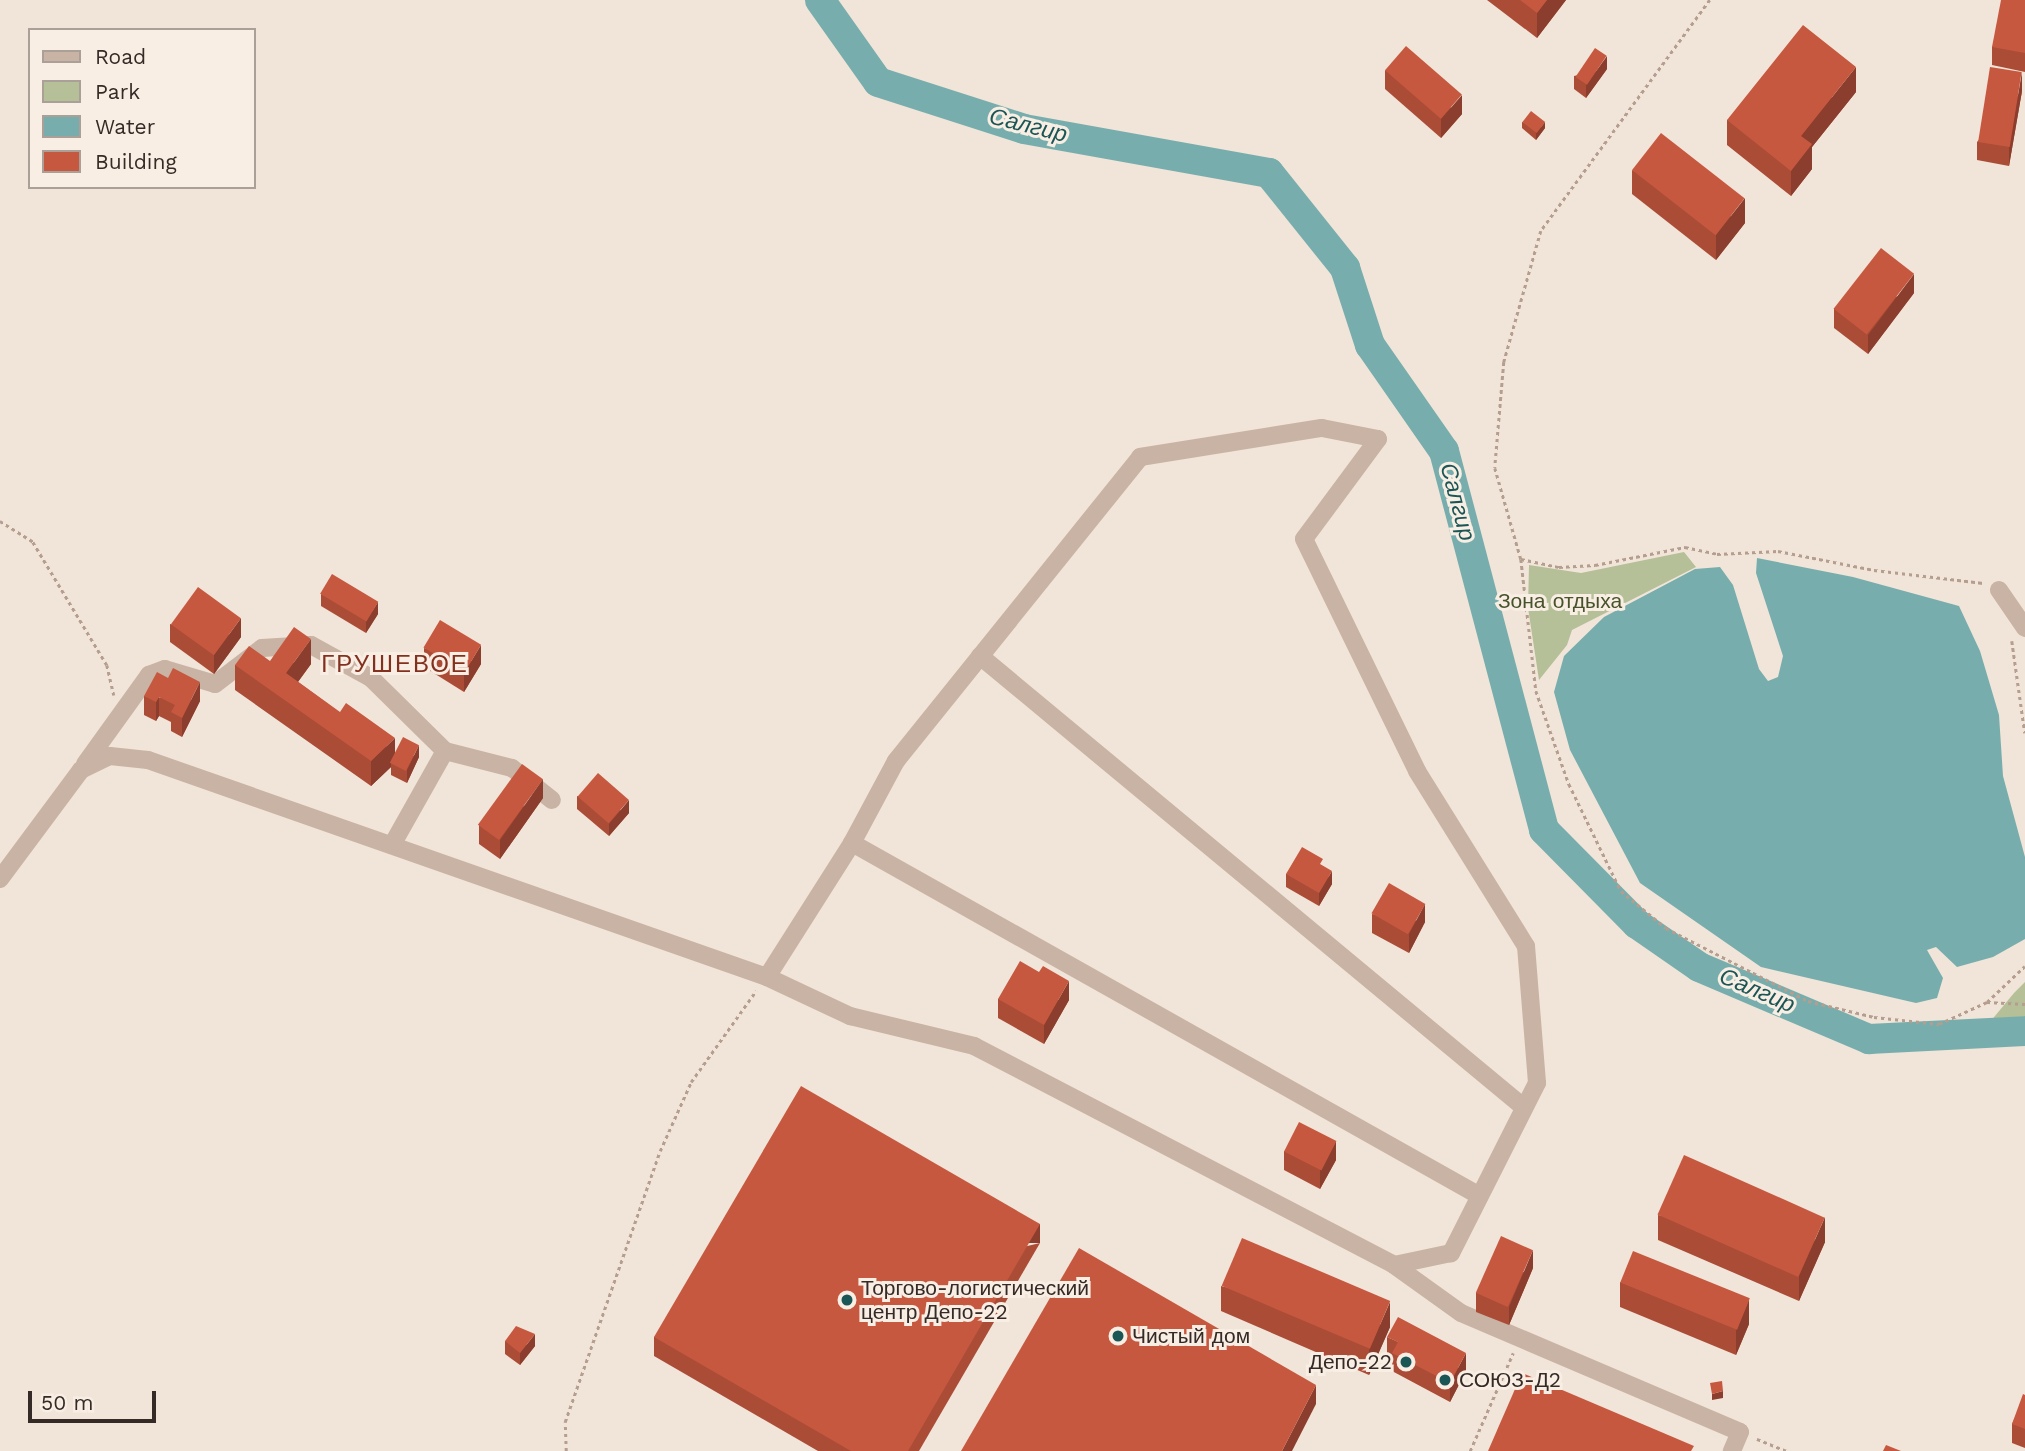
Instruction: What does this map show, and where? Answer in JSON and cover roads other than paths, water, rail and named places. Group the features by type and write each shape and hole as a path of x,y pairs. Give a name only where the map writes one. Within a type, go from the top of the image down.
{"street":[{"path":"767,977 852,843 896,761 1140,457 1322,428 1378,439 1304,538 1418,771 1526,946 1536,1083 1451,1253 1394,1265"},
{"path":"1999,590 2018,629"},
{"path":"0,879 120,719 149,675 165,669 215,684 262,648 311,645 370,678 445,751 512,768 552,800"},
{"path":"980,656 1522,1107"},
{"path":"392,845 445,751"},
{"path":"81,770 110,756 148,760 767,977 850,1016 974,1046 1394,1265 1461,1312 1518,1340 1741,1432 1732,1451"},
{"path":"852,843 1480,1196"}],"water":[{"path":"1757,558 1853,577 1959,606 1980,651 1999,715 2003,776 2025,857 2025,939 1993,957 1957,967 1936,947 1927,950 1943,978 1937,998 1916,1003 1761,967 1640,883 1570,750 1554,692 1564,656 1604,617 1695,569 1720,567 1733,585 1759,669 1768,681 1778,677 1783,656 1756,573"}],"waterway":[{"name":"Салгир","path":"820,0 878,82 1024,129 1269,173 1345,268 1370,345 1444,451 1544,830 1637,924 1699,967 1869,1039 2025,1031"}],"place":[{"name":"Торгово-логистический центр Депо-22","path":"847,1300"},
{"name":"Чистый дом","path":"1118,1336"},
{"name":"Депо-22","path":"1406,1362"},
{"name":"СОЮЗ-Д2","path":"1445,1380"}],"district":[{"name":"ГРУШЕВОЕ","path":"395,665"}],"park label":[{"name":"Зона отдыха","path":"1560,601"}]}
